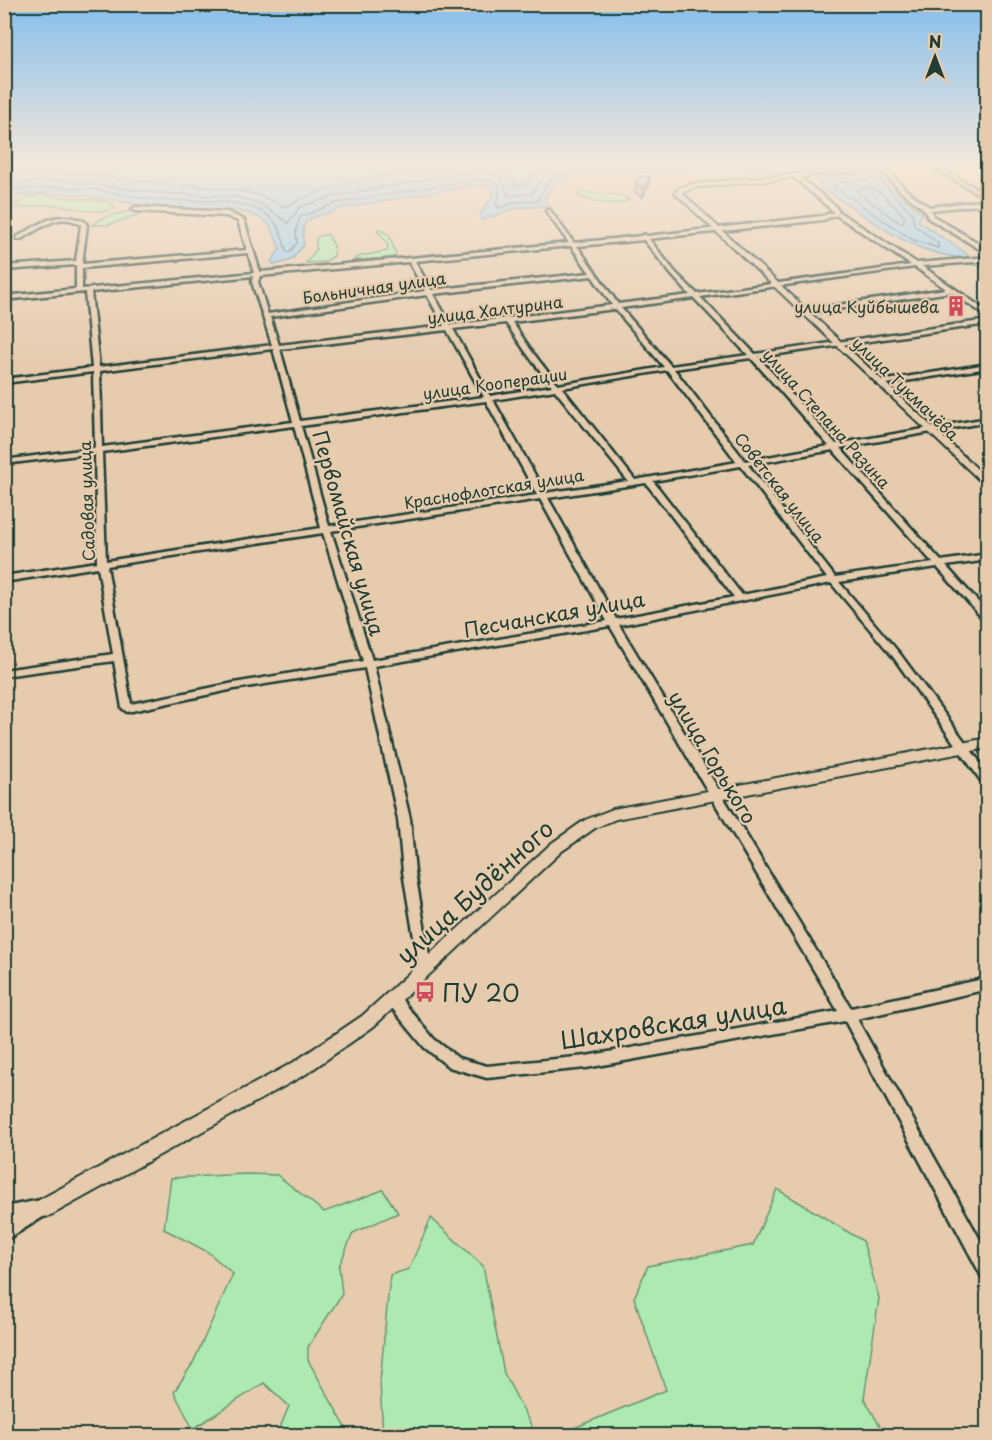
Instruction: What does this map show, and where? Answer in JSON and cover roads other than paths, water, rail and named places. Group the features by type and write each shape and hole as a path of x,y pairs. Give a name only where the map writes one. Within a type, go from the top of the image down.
{"street":[{"name":"Садовая улица","path":"20,238 30,231"},
{"name":"Садовая улица","path":"83,231 79,264 96,369 102,564 127,708"},
{"name":"Первомайская улица","path":"245,231 257,274 255,282 276,347 326,530 369,665 404,819 425,967"},
{"name":"Советская улица","path":"564,231 617,307 669,368 833,580 897,656 987,782"},
{"path":"4,298 713,231"},
{"name":"улица Тукмачёва","path":"716,231 987,485"},
{"path":"865,231 987,315"},
{"path":"953,231 987,252"},
{"name":"улица Степана Разина","path":"644,236 695,297 753,356 941,564 987,619"},
{"path":"4,268 251,251"},
{"name":"улица Халтурина","path":"4,381 508,321 916,265 987,259"},
{"name":"улица Горького","path":"411,260 612,623 848,1015 987,1271"},
{"name":"Больничная улица","path":"266,316 428,292 594,274"},
{"path":"804,312 952,290"},
{"path":"508,321 530,354 633,482"},
{"name":"улица Кооперации","path":"4,462 487,399 669,368 987,322"},
{"path":"880,383 987,366"},
{"name":"Краснофлотская улица","path":"4,579 648,480 987,420"},
{"path":"648,480 740,598"},
{"name":"Песчанская улица","path":"127,708 234,686 612,623 833,580 987,557"},
{"path":"4,673 117,657"},
{"name":"улица Будённого","path":"46,1208 300,1068 368,1021 557,847 590,824 613,814 987,743"},
{"name":"Шахровская улица","path":"392,998 429,1043 454,1063 487,1072 586,1062 848,1015 987,983"},
{"path":"6,1231 46,1208"}],"water":[{"path":"273,231 303,231 304,245 291,260 275,265 271,262 280,249"},
{"path":"933,231 967,254 967,258 926,250 890,232"}],"waterway":[{"path":"968,260 972,264 988,269"}],"place":[{"name":"улица Куйбышева","path":"956,306"},
{"name":"ПУ 20","path":"425,992"}]}
